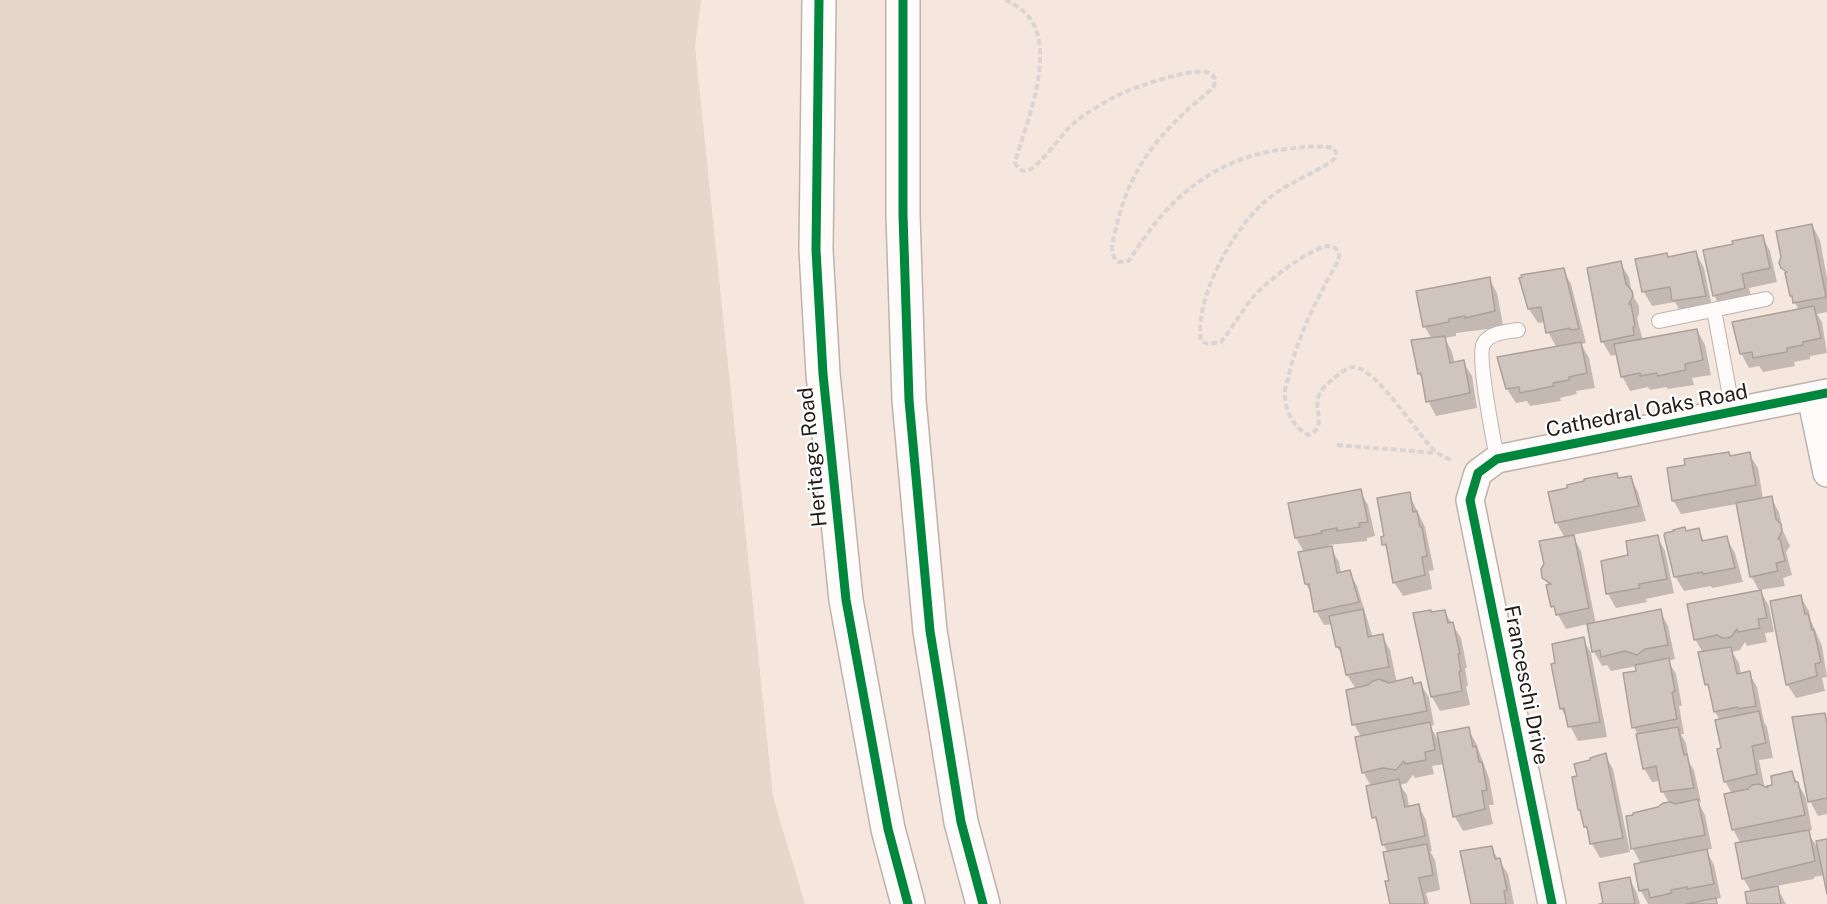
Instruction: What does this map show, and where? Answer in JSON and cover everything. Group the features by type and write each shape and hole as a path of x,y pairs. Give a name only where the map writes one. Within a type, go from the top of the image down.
{"main road":[{"name":"Heritage Road","path":"819,0 816,250 823,374 846,600 888,829 908,904"},
{"path":"903,0 903,226 909,400 930,631 961,822 983,904"}],"street":[{"name":"Cathedral Oaks Road","path":"1487,466 1819,395"},
{"path":"1819,395 1827,473"},
{"name":"Franceschi Drive","path":"1487,466 1470,500 1552,904"}],"lane":[{"path":"1659,321 1766,299"},
{"path":"1714,310 1733,412"},
{"path":"1487,466 1482,347 1485,340 1497,333 1518,330"}],"path":[{"path":"1005,0 1020,9 1032,22 1038,37 1040,56 1035,89 1015,162 1017,168 1022,170 1028,170 1036,164 1074,123 1124,93 1180,75 1204,72 1211,74 1216,80 1213,88 1163,132 1142,162 1129,187 1111,248 1114,259 1118,262 1130,261 1152,226 1169,206 1192,186 1225,166 1269,151 1318,145 1333,148 1336,152 1335,158 1292,183 1261,205 1241,228 1224,255 1207,292 1200,333 1202,341 1208,344 1221,342 1254,295 1279,274 1314,251 1328,246 1334,247 1339,252 1339,259 1314,304 1292,358 1284,395 1288,413 1298,429 1308,435 1314,433 1320,421 1317,406 1322,390 1341,373 1351,367 1358,368 1372,376 1437,453"},
{"path":"1336,445 1437,453 1487,466"}],"shaded area":[{"path":"0,0 701,0 695,47 773,797 805,904 0,904"}],"building":[{"path":"1812,224 1826,297 1793,303 1785,273 1787,272 1781,268 1779,263 1781,257 1776,231"},
{"path":"1763,235 1770,268 1742,274 1745,288 1713,296 1703,250"},
{"path":"1696,251 1706,296 1672,301 1670,287 1642,292 1635,259 1667,253 1668,257"},
{"path":"1621,261 1626,284 1633,296 1629,304 1631,304 1635,326 1633,327 1634,335 1601,342 1587,268"},
{"path":"1564,268 1579,329 1570,330 1570,328 1546,333 1541,307 1528,309 1519,278 1522,277 1521,275"},
{"path":"1490,277 1495,311 1449,319 1449,322 1423,327 1416,291"},
{"path":"1814,306 1821,338 1787,348 1787,352 1753,358 1752,352 1740,354 1732,322"},
{"path":"1697,329 1703,360 1685,364 1686,370 1658,376 1657,373 1640,376 1640,373 1621,377 1614,344"},
{"path":"1445,336 1450,363 1464,360 1470,393 1426,402 1421,373 1418,374 1411,340"},
{"path":"1581,342 1587,373 1553,383 1554,386 1520,393 1519,387 1506,389 1497,357"},
{"path":"1729,452 1730,456 1750,452 1756,485 1672,501 1667,468 1685,465 1684,459"},
{"path":"1617,473 1618,478 1631,476 1639,506 1555,523 1548,492 1567,488 1567,485 1584,481 1584,479"},
{"path":"1361,489 1368,522 1359,523 1360,527 1337,531 1337,528 1295,538 1288,503"},
{"path":"1410,492 1413,512 1417,511 1420,527 1422,527 1427,556 1422,557 1425,575 1393,583 1386,544 1382,545 1381,537 1384,536 1377,498"},
{"path":"1772,496 1776,519 1781,524 1782,531 1778,539 1780,539 1785,561 1776,563 1778,571 1750,577 1736,503"},
{"path":"1685,527 1686,531 1699,528 1702,541 1727,536 1735,568 1674,577 1664,535"},
{"path":"1574,535 1589,608 1556,615 1554,606 1551,607 1546,585 1551,584 1542,578 1541,569 1544,564 1539,541"},
{"path":"1658,535 1667,579 1639,584 1640,588 1606,594 1601,561 1628,555 1626,541"},
{"path":"1332,546 1337,573 1350,570 1359,602 1314,612 1309,584 1305,584 1298,552"},
{"path":"1761,590 1767,618 1758,619 1760,628 1738,632 1737,629 1728,638 1717,635 1694,640 1687,604"},
{"path":"1801,595 1805,614 1808,614 1812,630 1814,630 1821,662 1815,664 1817,676 1786,685 1770,601"},
{"path":"1363,609 1368,637 1383,634 1389,667 1346,675 1340,647 1336,647 1329,616"},
{"path":"1661,609 1668,645 1645,649 1637,655 1625,651 1601,657 1600,650 1592,652 1587,624"},
{"path":"1431,610 1431,612 1445,610 1448,623 1453,622 1460,654 1458,654 1462,691 1431,697 1413,613"},
{"path":"1584,637 1600,722 1568,727 1564,708 1560,709 1551,664 1555,663 1552,644"},
{"path":"1731,647 1737,674 1750,671 1756,706 1714,712 1698,652"},
{"path":"1669,658 1677,719 1632,728 1623,673 1636,671 1635,665"},
{"path":"1412,677 1414,684 1421,682 1427,711 1352,725 1346,690 1368,685 1379,679 1389,683"},
{"path":"1759,711 1766,743 1752,746 1757,774 1724,782 1717,749 1721,748 1715,720"},
{"path":"1825,713 1827,798 1808,802 1792,717"},
{"path":"1430,722 1435,750 1425,752 1426,760 1405,764 1404,761 1396,770 1383,768 1362,773 1355,737"},
{"path":"1469,727 1473,747 1476,746 1479,762 1482,762 1487,790 1482,791 1485,809 1453,817 1437,733"},
{"path":"1678,727 1684,755 1687,754 1694,788 1661,792 1656,766 1643,769 1636,734"},
{"path":"1606,753 1623,838 1590,844 1587,827 1584,827 1580,810 1578,810 1572,777 1577,776 1574,764"},
{"path":"1792,771 1795,782 1798,782 1805,815 1732,830 1724,794 1759,784 1768,788 1767,786 1772,785 1771,776"},
{"path":"1399,779 1405,807 1419,804 1425,836 1382,845 1376,817 1372,818 1366,786"},
{"path":"1698,799 1705,835 1631,849 1626,816 1658,807 1663,803 1675,804"},
{"path":"1809,830 1815,861 1742,879 1735,843"},
{"path":"1827,839 1827,894 1816,841"},
{"path":"1427,844 1433,875 1419,878 1425,904 1390,904 1385,881 1389,881 1383,852"},
{"path":"1492,846 1495,859 1500,858 1507,890 1504,891 1506,904 1471,904 1460,851"},
{"path":"1707,849 1714,884 1671,890 1672,893 1650,898 1648,889 1639,891 1634,864"},
{"path":"1630,877 1635,904 1599,904 1603,903 1599,883"},
{"path":"1778,886 1781,904 1747,904 1745,892"},
{"path":"1716,898 1717,904 1686,904"}],"cycle path":[{"path":"819,0 816,250 823,374 846,600 888,829 908,904"},
{"path":"903,0 903,215 909,400 930,631 961,822 983,904"},
{"path":"1552,904 1470,500 1478,473 1497,459 1827,393"}]}
